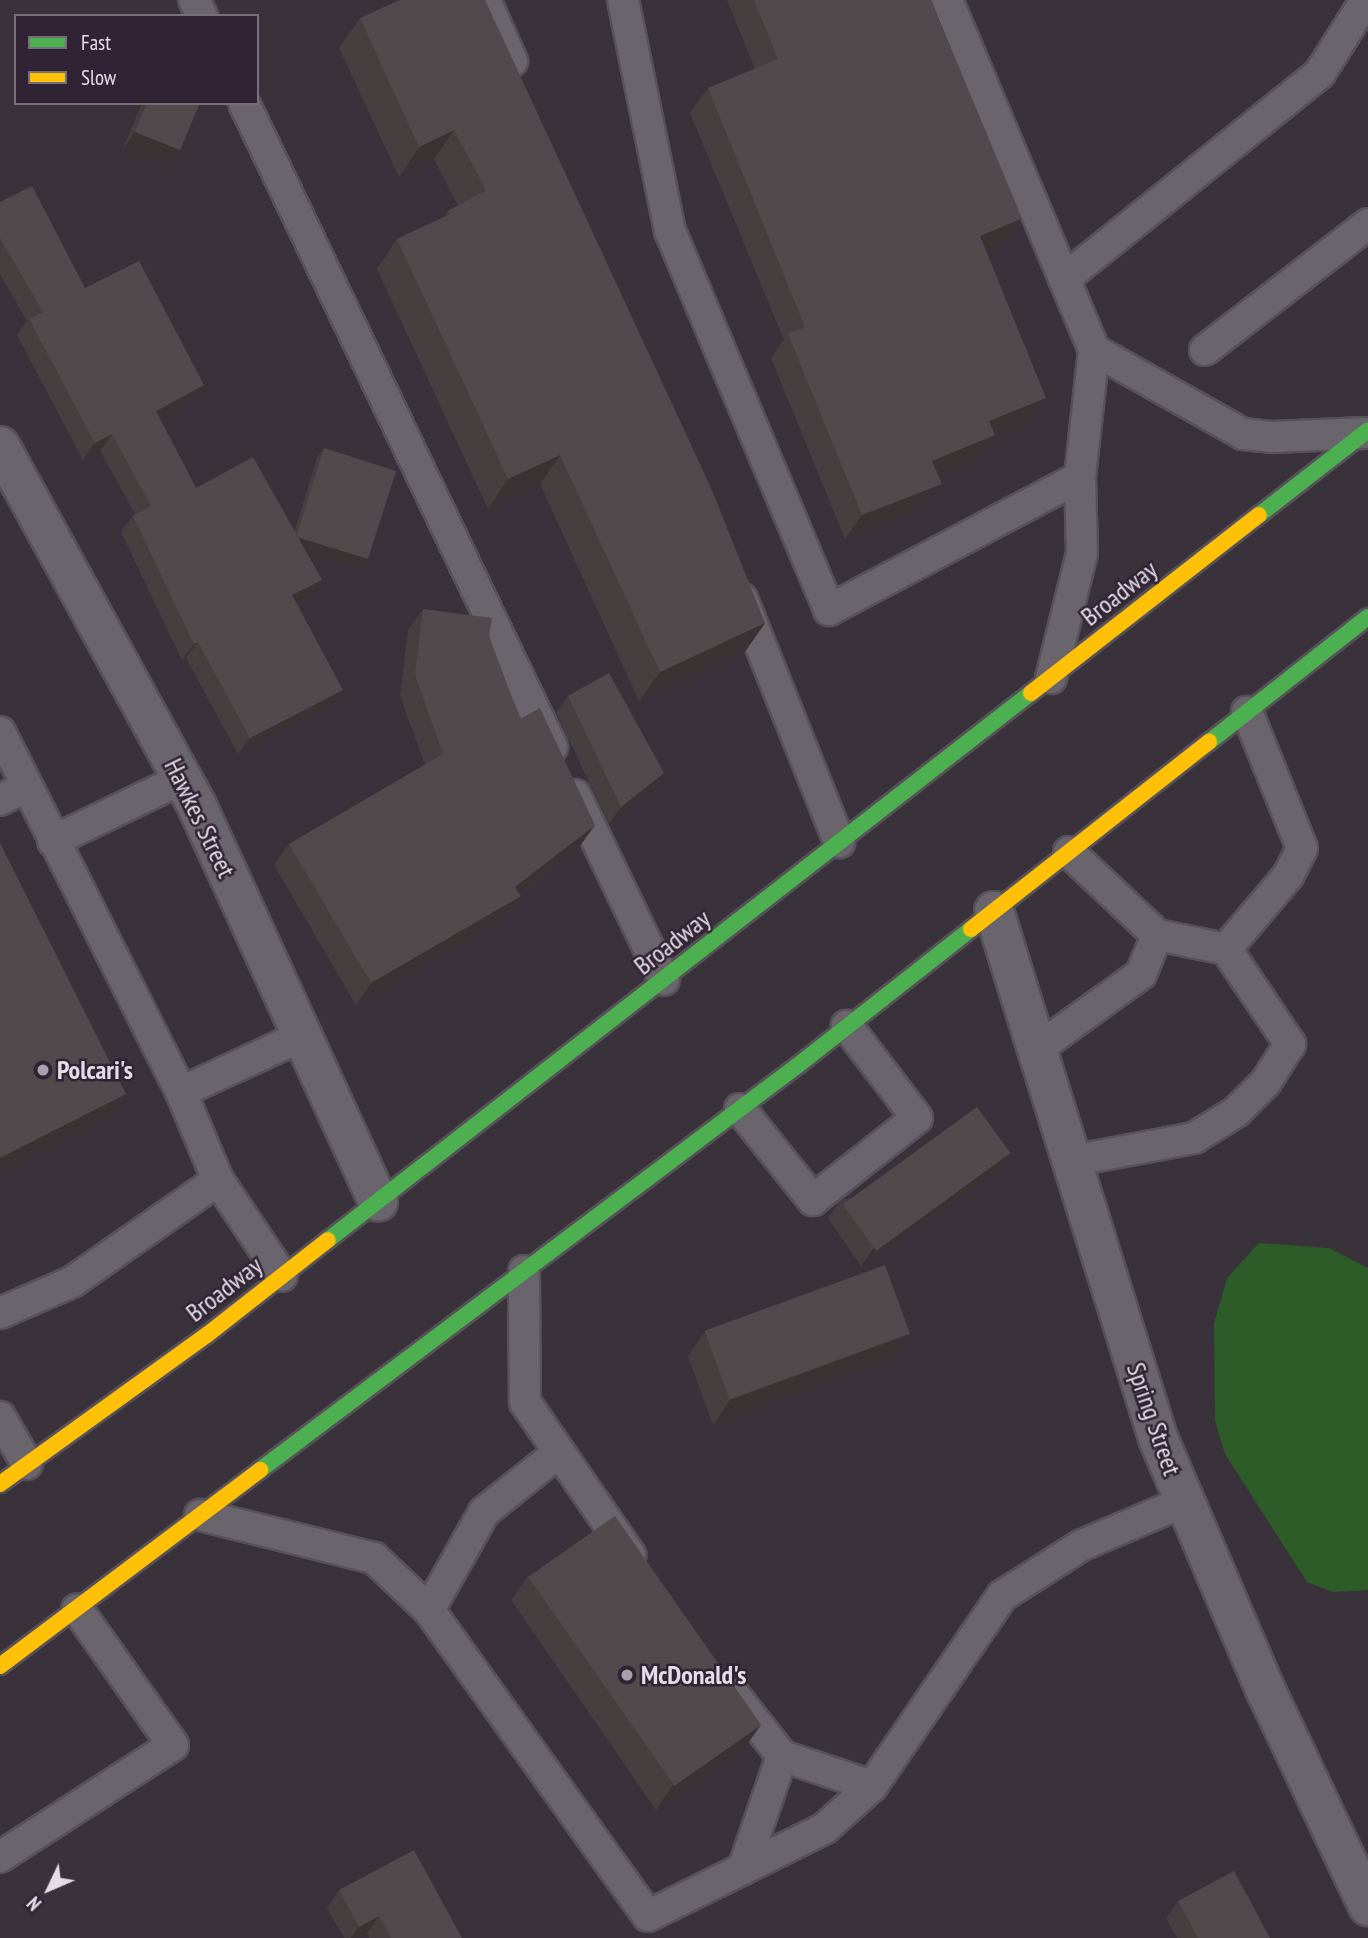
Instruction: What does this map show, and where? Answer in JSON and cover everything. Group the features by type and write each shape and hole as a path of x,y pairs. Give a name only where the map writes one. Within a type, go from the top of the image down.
{"highway":[{"name":"Broadway","path":"0,1484 378,1202 1366,431"},
{"path":"0,1666 740,1109 1247,712 1365,624"}],"street":[{"name":"Hawkes Street","path":"0,446 182,779 378,1202"},
{"name":"Spring Street","path":"994,911 1158,1438 1267,1693 1368,1906"}],"lane":[{"path":"485,0 524,88"},
{"path":"623,0 670,231 828,610 1080,477"},
{"path":"947,0 1094,350 1080,477 1082,554 1051,678"},
{"path":"1064,279 1320,73 1366,0"},
{"path":"245,105 664,979"},
{"path":"1205,349 1368,224"},
{"path":"1094,350 1243,434 1273,437 1366,431"},
{"path":"731,571 839,842"},
{"path":"1226,949 1288,876 1302,848 1247,712"},
{"path":"0,732 181,1092 218,1180 282,1276"},
{"path":"53,841 182,779"},
{"path":"0,800 27,786"},
{"path":"1069,852 1157,935 1226,949 1290,1044 1266,1082 1236,1112 1194,1138 1071,1161"},
{"path":"1037,1049 1141,974 1157,935"},
{"path":"740,1109 813,1200 917,1118 847,1026"},
{"path":"181,1092 302,1036"},
{"path":"0,1313 72,1282 218,1180"},
{"path":"524,1271 526,1402 558,1453 647,1577"},
{"path":"0,1417 27,1464"},
{"path":"429,1610 484,1511 558,1453"},
{"path":"200,1516 374,1558 429,1610 649,1916 825,1828 872,1786 1002,1597 1082,1545 1184,1502"},
{"path":"0,1857 173,1745 77,1609"},
{"path":"720,1677 782,1756 872,1786"},
{"path":"743,1869 782,1756"}],"green space":[{"path":"1259,1243 1329,1248 1368,1268 1368,1590 1333,1592 1307,1582 1225,1454 1215,1421 1214,1323 1227,1278"}],"building":[{"path":"400,0 485,0 712,490 765,623 660,672 560,455 508,479 397,239 450,214 448,211 486,190 454,130 419,147 360,18"},
{"path":"754,0 931,0 1021,219 980,236 1046,398 989,421 995,435 932,461 942,484 862,515 788,334 805,327 708,88 778,59"},
{"path":"146,105 199,105 180,150 135,132"},
{"path":"32,186 85,288 139,261 204,385 156,411 196,488 253,457 322,580 292,595 343,690 250,738 198,642 194,644 133,516 151,506 112,434 95,443 29,319 43,312 0,238 0,202"},
{"path":"324,448 396,471 368,559 298,537"},
{"path":"423,609 492,618 489,637 520,719 540,708 595,825 515,887 521,896 371,983 289,844 443,754 415,675"},
{"path":"609,673 664,773 621,807 568,696"},
{"name":"Polcari's","path":"0,843 126,1094 0,1158"},
{"path":"977,1107 1011,1153 876,1251 843,1205"},
{"path":"885,1265 910,1334 730,1399 705,1331"},
{"name":"McDonald's","path":"615,1516 761,1725 674,1786 528,1577"},
{"path":"414,1850 462,1938 391,1938 379,1916 359,1927 339,1890"},
{"path":"1234,1871 1270,1938 1198,1938 1178,1901"}],"traffic: fast":[{"path":"1259,515 1368,430"},
{"path":"1209,742 1368,617"},
{"path":"328,1240 1031,693"},
{"path":"260,1470 797,1066 971,929"}],"traffic: slow":[{"path":"1031,693 1259,515"},
{"path":"971,929 1209,742"},
{"path":"0,1484 208,1334 328,1240"},
{"path":"0,1666 260,1470"}],"place":[{"name":"Polcari's","path":"43,1070"},
{"name":"McDonald's","path":"627,1675"}]}
